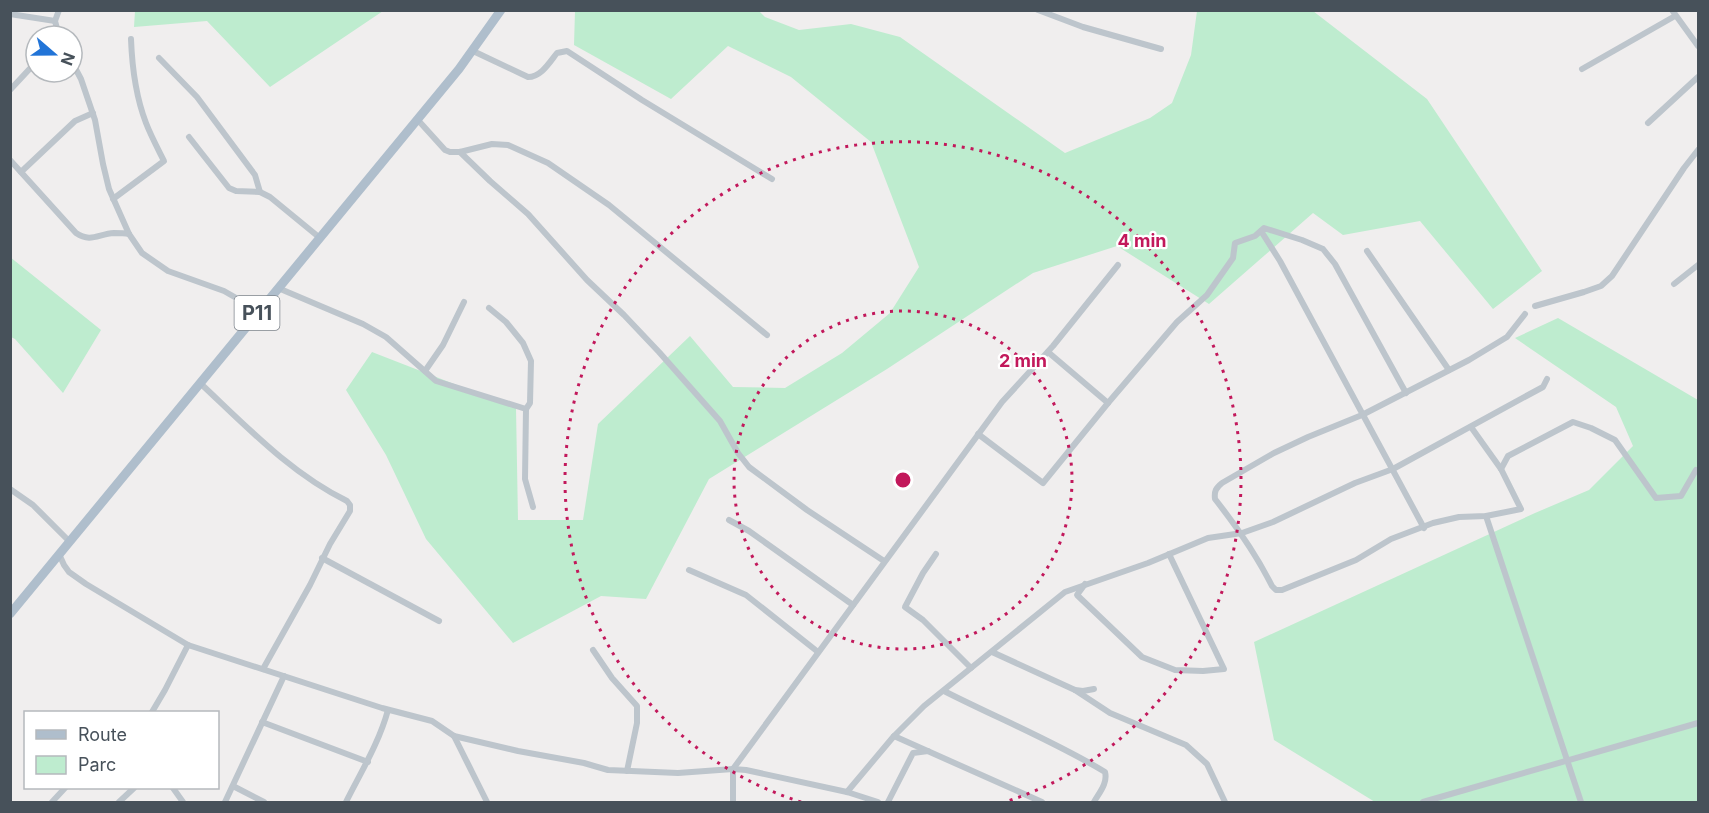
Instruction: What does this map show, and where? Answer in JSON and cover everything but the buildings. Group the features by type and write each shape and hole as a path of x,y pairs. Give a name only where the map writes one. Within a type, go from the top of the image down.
{"main road":[{"name":"P11","path":"10,614 473,51 501,10"}],"street":[{"path":"55,24 59,10"},
{"path":"1038,10 1083,27 1161,49"},
{"path":"1582,69 1673,13 1698,46"},
{"path":"10,14 54,21"},
{"path":"113,199 164,161 146,122 138,95 131,39"},
{"path":"473,51 528,77 534,77 541,72 557,53 567,51 642,100 772,178"},
{"path":"159,58 197,97 255,175 260,192"},
{"path":"10,90 24,75"},
{"path":"1648,123 1698,77"},
{"path":"83,84 93,113 109,189 129,234 142,253 168,271 224,291 238,299 253,319"},
{"path":"21,172 75,121 93,113"},
{"path":"417,119 445,150 450,152 460,152 492,144 508,146 548,163 609,205 767,335"},
{"path":"189,137 229,188 237,191 260,192 270,197 320,238"},
{"path":"1535,306 1601,286 1612,276 1698,150"},
{"path":"460,152 528,214 587,280 659,352 720,421 738,453 749,467 807,510 884,561"},
{"path":"10,160 83,238 91,239 115,233 129,234"},
{"path":"978,434 1042,483 1178,322 1207,295 1233,258 1235,243 1256,236 1264,228 1323,249 1335,264 1406,393"},
{"path":"1262,231 1424,528"},
{"path":"1367,251 1449,370"},
{"path":"733,802 733,769 1002,402 1048,351 1118,265"},
{"path":"1674,284 1698,265"},
{"path":"278,288 371,328 386,337 436,381 526,409"},
{"path":"425,371 443,345 464,302"},
{"path":"489,308 506,322 523,343 531,361 530,403 526,409 525,479 533,507"},
{"path":"1472,427 1501,469 1521,509 1486,516 1459,517 1433,523 1391,539 1356,560 1282,591 1272,586 1254,552 1215,499 1214,493 1217,487 1274,453 1362,415 1406,393 1508,336 1525,314"},
{"path":"1048,351 1108,403"},
{"path":"847,792 894,736 924,706 1065,592 1208,538 1242,534 1273,522 1355,483 1393,469 1543,387 1547,379"},
{"path":"200,383 263,442 312,482 347,501 350,505 350,511 322,558 310,585 263,669"},
{"path":"1501,469 1508,456 1573,422 1615,440 1656,498 1681,496 1696,470"},
{"path":"10,489 33,504 69,541"},
{"path":"1486,516 1581,802"},
{"path":"729,520 750,531 852,605"},
{"path":"59,554 69,572 86,584 188,645 388,710 436,723 454,736 608,770 678,773 733,769 847,792 878,802"},
{"path":"936,554 905,607 923,620 971,668"},
{"path":"1085,584 1077,595 1142,657 1175,670 1224,669 1169,554"},
{"path":"322,558 439,621"},
{"path":"689,570 746,595 818,652"},
{"path":"153,711 188,645"},
{"path":"593,650 612,678 637,706 637,723 627,771"},
{"path":"992,652 1075,690 1110,712 1186,745 1208,764 1225,802"},
{"path":"225,802 284,676"},
{"path":"1075,690 1094,689"},
{"path":"944,691 1080,757 1105,772 1107,777 1105,784 1094,802"},
{"path":"346,802 368,762 384,726 388,710"},
{"path":"262,722 368,762"},
{"path":"1423,802 1443,799 1698,723"},
{"path":"454,736 488,802"},
{"path":"894,736 1042,802"},
{"path":"888,802 913,753 929,752"},
{"path":"232,786 264,802"},
{"path":"52,802 64,789"},
{"path":"120,802 133,789"},
{"path":"174,789 183,802"}],"green space":[{"path":"135,10 383,11 270,87 207,21 134,27"},
{"path":"575,11 759,11 765,17 799,30 851,24 900,37 1065,153 1150,118 1172,103 1191,55 1197,11 1313,11 1427,99 1542,271 1493,309 1420,221 1343,235 1313,213 1209,304 1117,246 1033,273 887,369 709,479 646,599 601,596 513,643 426,539 386,455 346,390 372,352 516,408 518,520 583,520 598,424 690,336 733,387 785,388 842,353 890,313 919,267 871,142 791,77 728,46 671,99 574,45"},
{"path":"10,257 101,330 63,393 11,337"},
{"path":"1558,318 1698,400 1698,802 1375,802 1274,740 1254,642 1589,490 1633,446 1616,407 1515,338"}]}
